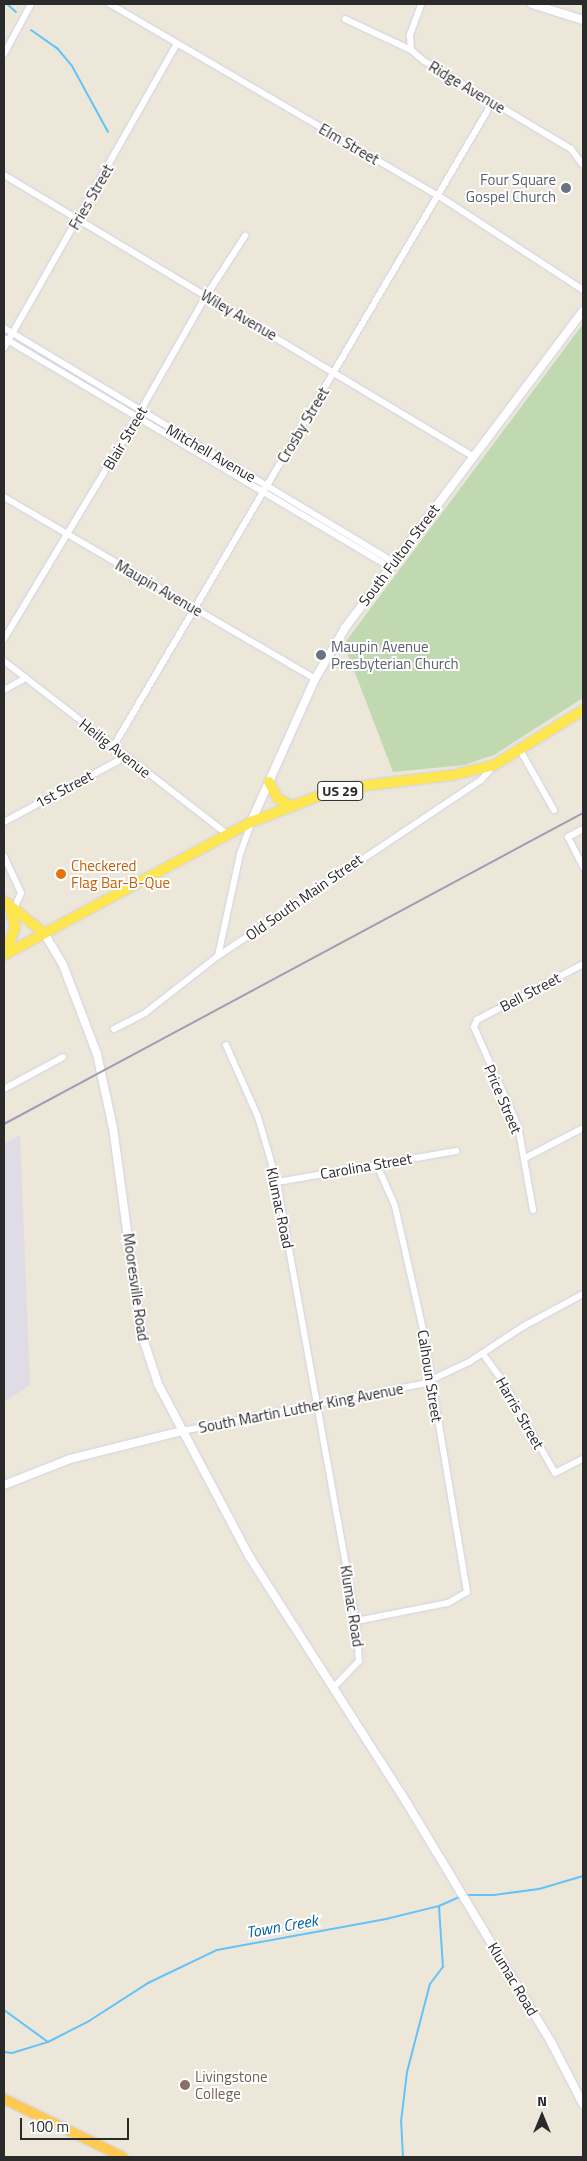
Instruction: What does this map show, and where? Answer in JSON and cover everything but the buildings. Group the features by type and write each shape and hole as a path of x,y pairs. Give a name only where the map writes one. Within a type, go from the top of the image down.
{"highway":[{"path":"4,2099 123,2157"}],"main road":[{"name":"US 29","path":"5,954 252,822 293,806 353,788 444,776 494,765 583,710"},
{"path":"269,782 278,799 293,806"},
{"path":"5,954 15,927 9,905"},
{"name":"Mooresville Road","path":"9,905 44,933"}],"street":[{"path":"4,54 31,4"},
{"name":"Elm Street","path":"110,4 439,196 583,290"},
{"path":"411,50 410,35 421,4"},
{"path":"532,4 583,20"},
{"name":"Ridge Avenue","path":"345,19 411,50 492,103 571,149 583,165"},
{"name":"Fries Street","path":"4,348 6,339 13,333 177,44"},
{"name":"Crosby Street","path":"113,747 492,103"},
{"name":"Wiley Avenue","path":"4,175 474,457"},
{"name":"Blair Street","path":"4,639 139,414 206,296 244,236"},
{"name":"South Fulton Street","path":"252,822 315,679 345,628 583,310"},
{"name":"Mitchell Avenue","path":"4,328 263,492 392,564"},
{"name":"Mitchell Avenue","path":"6,339 267,485 392,564"},
{"name":"Maupin Avenue","path":"4,497 315,679"},
{"name":"Heilig Avenue","path":"4,661 125,757 228,835"},
{"path":"4,690 26,678"},
{"path":"520,750 554,810"},
{"name":"1st Street","path":"4,822 125,757"},
{"name":"Old South Main Street","path":"114,1029 148,1011 218,956 481,780 494,765"},
{"path":"218,956 240,854 252,822"},
{"path":"583,829 568,837 583,867"},
{"path":"4,856 20,887 20,899 9,905"},
{"name":"Mooresville Road","path":"44,933 63,965 97,1054 114,1137 141,1332 158,1384 248,1556 334,1687"},
{"name":"Bell Street","path":"477,1020 583,964"},
{"name":"Price Street","path":"477,1020 474,1027 477,1040 518,1126 534,1210"},
{"name":"Klumac Road","path":"226,1045 258,1117 277,1182 356,1621 359,1661 334,1687 551,2042 583,2104"},
{"path":"4,1089 63,1057"},
{"path":"525,1158 583,1128"},
{"name":"Carolina Street","path":"277,1182 456,1150"},
{"name":"Calhoun Street","path":"356,1621 448,1603 467,1592 430,1381 424,1334 395,1206 378,1165"},
{"name":"South Martin Luther King Avenue","path":"4,1485 70,1459 182,1431 318,1406 430,1381 483,1354 530,1323 583,1294"},
{"name":"Harris Street","path":"483,1354 504,1383 555,1474 583,1459"}],"shaded area":[{"path":"20,1135 30,1385 4,1402 4,1144"}],"green space":[{"path":"583,324 583,698 494,755 464,765 393,772 344,644"}],"waterway":[{"path":"7,4 16,12"},
{"path":"31,30 57,48 72,66 108,132"},
{"name":"Town Creek","path":"466,1895 494,1895 539,1889 583,1876"},
{"name":"Town Creek","path":"4,2052 12,2053 48,2042 89,2021 148,1983 217,1950 386,1919 439,1906 461,1896"},
{"path":"403,2157 401,2122 407,2072 430,1984 443,1967 439,1906"},
{"path":"4,2010 48,2042"}],"railway":[{"path":"4,1124 583,813"}],"place":[{"name":"Four Square Gospel Church","path":"566,188"},
{"name":"Maupin Avenue Presbyterian Church","path":"321,655"},
{"name":"Checkered Flag Bar-B-Que","path":"61,874"},
{"name":"Livingstone College","path":"185,2085"}]}
